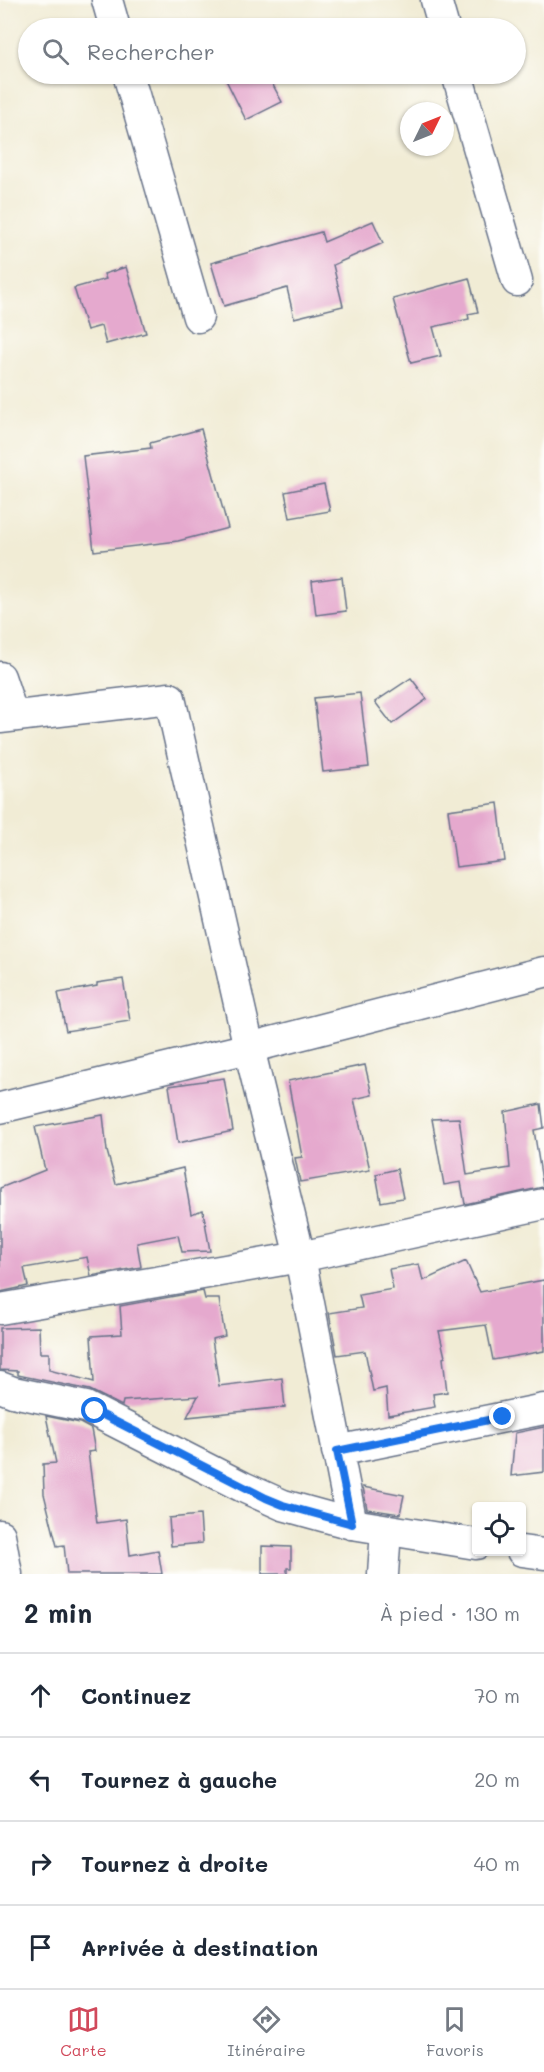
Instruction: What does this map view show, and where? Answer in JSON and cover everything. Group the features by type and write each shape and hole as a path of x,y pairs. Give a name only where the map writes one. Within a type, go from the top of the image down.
{"street":[{"path":"107,0 112,18"},
{"path":"436,0 441,18"},
{"path":"131,84 198,317"},
{"path":"460,84 517,281"},
{"path":"0,677 7,717 170,698 249,1048 300,1257 352,1524"},
{"path":"0,1108 249,1048 544,972"},
{"path":"0,1310 300,1257 544,1204"},
{"path":"0,1387 13,1392 86,1407 283,1505 352,1524 472,1543"},
{"path":"337,1451 544,1409"},
{"path":"383,1574 386,1530"},
{"path":"0,1535 7,1574"},
{"path":"526,1552 544,1554"}],"building":[{"path":"228,84 272,84 282,102 246,120"},
{"path":"373,221 383,243 333,265 343,306 294,318 287,288 224,306 211,263 321,232 324,242"},
{"path":"126,267 146,333 106,344 101,326 87,330 74,288 106,279 104,274"},
{"path":"469,278 478,312 468,314 469,319 433,327 441,356 411,363 393,299"},
{"path":"201,429 228,528 178,541 94,551 83,456 151,448 150,443"},
{"path":"324,484 330,511 290,518 285,492"},
{"path":"342,577 346,611 316,615 312,581"},
{"path":"411,678 427,699 392,724 375,702"},
{"path":"360,693 369,767 323,772 314,698"},
{"path":"498,803 505,861 456,867 448,810"},
{"path":"123,979 130,1021 66,1031 58,993"},
{"path":"365,1065 372,1095 354,1099 370,1170 300,1182 295,1158 302,1157 288,1081"},
{"path":"224,1078 233,1131 178,1143 169,1086"},
{"path":"541,1104 544,1128 534,1130 543,1187 465,1204 461,1182 444,1185 432,1119 459,1118 467,1175 510,1168 505,1112"},
{"path":"103,1115 107,1151 116,1184 183,1168 191,1214 203,1210 210,1251 182,1252 178,1235 137,1243 141,1267 91,1276 87,1257 24,1268 28,1286 0,1292 0,1188 45,1170 35,1127"},
{"path":"397,1169 403,1198 381,1202 376,1174"},
{"path":"466,1261 480,1292 544,1280 544,1351 493,1360 486,1325 439,1331 445,1357 443,1358 447,1392 433,1394 435,1407 388,1415 386,1388 373,1391 365,1351 337,1355 329,1313 362,1308 359,1295 393,1289 389,1269 419,1264 423,1281"},
{"path":"203,1291 205,1299 219,1299 225,1336 212,1339 219,1386 282,1378 285,1407 187,1417 198,1396 123,1401 122,1406 90,1390 18,1375 18,1371 0,1370 0,1328 39,1327 40,1353 49,1353 49,1370 94,1382 91,1336 122,1334 120,1306"},
{"path":"46,1416 80,1423 91,1429 95,1451 88,1452 97,1523 126,1519 130,1555 158,1550 162,1574 67,1574 64,1545 57,1546 44,1494 43,1464 56,1463"},
{"path":"544,1427 544,1472 511,1476 515,1433"},
{"path":"363,1487 404,1495 400,1514 367,1509"},
{"path":"200,1515 202,1543 171,1546 169,1518"},
{"path":"262,1546 291,1547 291,1568 287,1568 287,1574 262,1574"}],"route":[{"path":"95,1411 266,1498 352,1524 337,1451 503,1417"}]}
